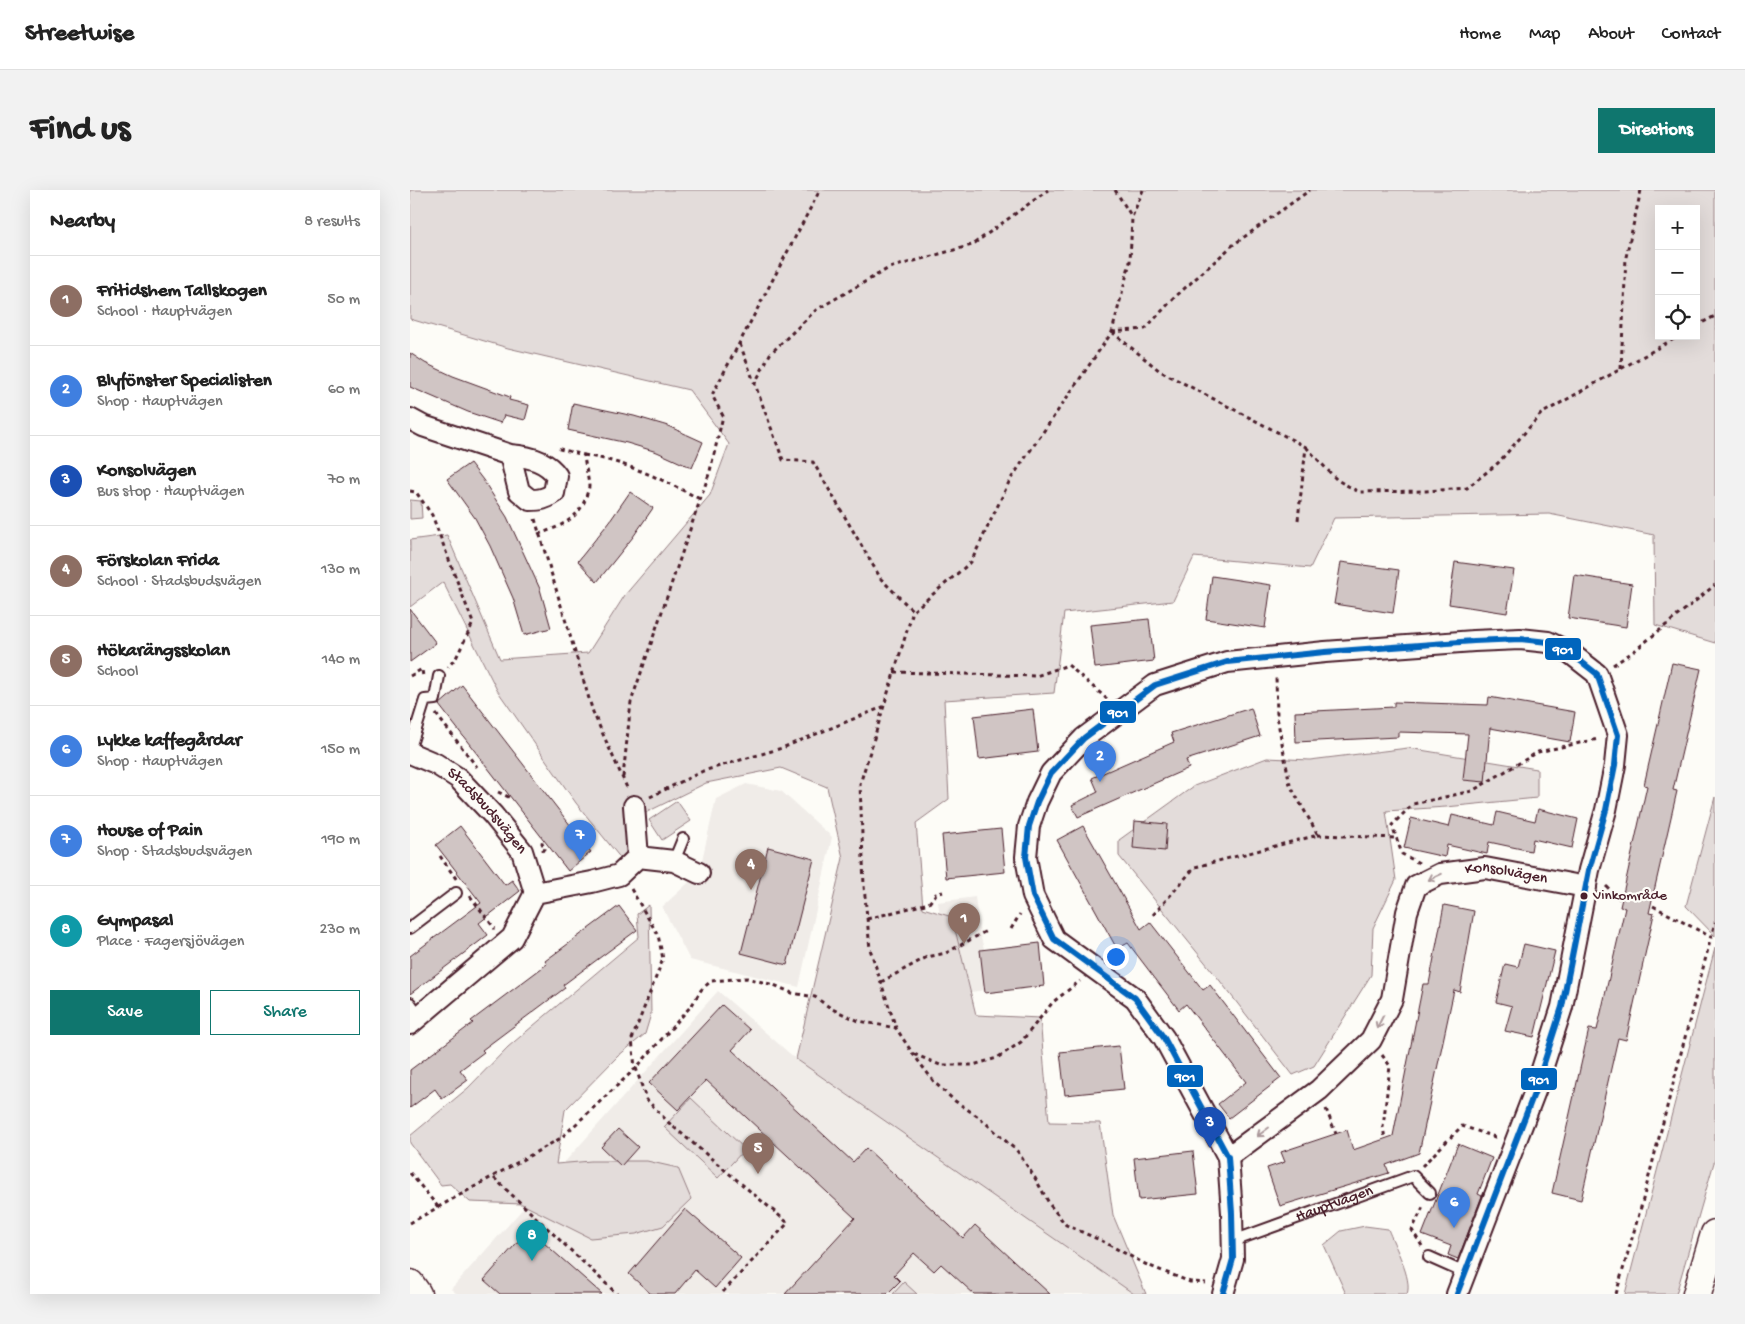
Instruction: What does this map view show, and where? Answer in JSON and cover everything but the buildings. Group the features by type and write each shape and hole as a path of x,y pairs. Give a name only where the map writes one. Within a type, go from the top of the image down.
{"main road":[{"path":"1698,1294 1715,1234"},
{"path":"410,1284 417,1294"}],"street":[{"path":"410,420 510,456 534,459 552,468 556,476 554,493 548,498 530,500 520,491 510,456"},
{"path":"1225,1289 1232,1260 1232,1213 1228,1156 1158,1030 1135,998 1054,938 1032,896 1026,857 1029,826 1037,802 1051,773 1084,738 1156,685 1227,662 1380,648 1520,639 1548,642 1569,652 1597,674 1618,735 1615,765 1606,810 1586,887 1562,1007 1535,1091 1457,1294"},
{"name":"Stadsbudsvägen","path":"410,753 436,764 458,778 493,815 522,851 535,893"},
{"path":"634,806 638,857"},
{"path":"413,1015 512,938 535,893 619,875 638,857 674,861 699,873"},
{"name":"Konsolvägen","path":"1228,1156 1318,1090 1371,1040 1392,999 1407,912 1416,886 1440,874 1485,868 1586,887"}],"lane":[{"path":"410,748 425,700 435,699 439,676"},
{"path":"674,861 683,839"},
{"path":"410,928 456,892"},
{"path":"1413,1176 1430,1193"},
{"name":"Hauptvägen","path":"1232,1240 1413,1176"},
{"path":"1429,1258 1465,1273"}],"path":[{"path":"623,777 631,702 710,471 723,416 712,395 820,190"},
{"path":"754,384 770,354 816,310 889,268 972,245 1048,190"},
{"path":"1115,190 1132,217"},
{"path":"1143,190 1132,217 1130,262 1112,332 1010,480 971,562 912,610 860,784 864,886 870,949 896,1028 935,1083 955,1101 980,1118 1018,1152 1050,1205 1066,1225 1102,1241 1145,1264 1190,1282 1225,1289"},
{"path":"1112,332 1145,329 1175,296 1233,245 1310,190"},
{"path":"1621,369 1626,257 1641,190"},
{"path":"1700,324 1715,316"},
{"path":"1112,332 1160,371 1306,447 1337,480 1360,492 1467,488 1498,463 1542,414 1672,340"},
{"path":"740,343 783,460 813,462 881,579 912,610"},
{"path":"1298,520 1306,447"},
{"path":"584,455 606,458 630,466 700,498"},
{"path":"410,491 416,492 432,515 474,623 456,658 439,676"},
{"path":"530,500 593,712 623,777 634,806 704,771 782,748 883,707"},
{"path":"1597,674 1633,652 1715,585"},
{"path":"1276,657 1277,717 1290,785 1318,835"},
{"path":"894,672 1036,676 1068,664 1120,711"},
{"path":"1440,874 1402,854 1392,825 1412,804 1472,791 1538,752 1618,735"},
{"path":"496,792 511,798"},
{"path":"1154,915 1194,867 1318,835 1396,838"},
{"path":"629,887 658,935 663,959 632,1039 635,1068 646,1099 669,1122 788,1223 720,1294"},
{"path":"867,919 929,903 936,894 943,892"},
{"path":"473,902 484,915"},
{"path":"1653,906 1711,937"},
{"path":"1011,929 1024,907"},
{"path":"1616,1294 1641,1207 1715,922"},
{"path":"881,982 927,957 946,953 988,930"},
{"path":"913,1054 940,1065 973,1065 997,1058 1021,1042 1053,1002 1095,970"},
{"path":"410,1223 422,1218 561,1138 635,1068 692,1005 701,990 712,981 747,978 774,985 792,993 815,997 832,1009 859,1021 896,1028"},
{"path":"1371,1040 1390,1066 1383,1127 1385,1139"},
{"path":"1318,1090 1336,1134"},
{"path":"1413,1176 1462,1126 1515,1144"},
{"path":"410,1173 439,1208"},
{"path":"493,1178 617,1294"},
{"path":"1429,1258 1412,1230 1430,1193"}],"shaded area":[{"path":"410,190 1715,190 1715,643 1655,625 1654,535 1549,514 1334,518 1310,568 1194,557 1173,601 1064,613 1054,693 944,700 949,799 916,823 923,908 952,917 976,1015 1040,1018 1049,1122 1100,1123 1113,1215 1146,1294 1134,1294 796,1059 843,858 827,787 781,768 706,783 645,813 622,860 576,803 497,690 443,582 410,607 410,540 447,535 500,659 588,653 625,595 710,495 729,444 689,390 508,348 410,319"},
{"path":"410,500 421,501 422,518 410,519"},
{"path":"1408,748 1537,769 1537,798 1386,811 1396,880 1373,928 1371,975 1314,1066 1293,1075 1119,856 1119,840 1194,786 1267,758 1310,760"},
{"path":"746,784 781,791 832,837 799,987 690,960 662,907 699,873 716,799"},
{"path":"1715,797 1715,936 1686,906"},
{"path":"677,801 691,821 662,840 649,820"},
{"path":"975,897 980,935 986,955 991,989 952,995 938,902"},
{"path":"649,905 651,1014 645,1034 618,1056 565,1110 556,1164 591,1161 647,1161 678,1168 691,1199 663,1226 636,1234 590,1238 522,1204 470,1202 450,1184 441,1185 410,1143 410,1136 468,1088 508,1047 639,937 637,914"},
{"path":"1715,948 1715,1159 1676,1294 1625,1294"},
{"path":"718,991 796,1059 1134,1294 457,1294 451,1289"},
{"path":"691,1098 745,1149 718,1178 664,1127"},
{"path":"1365,1226 1388,1229 1405,1271 1408,1288 1407,1294 1346,1294 1324,1245 1341,1231"},
{"path":"904,1282 917,1294 893,1294"}],"transit line":[{"name":"901","path":"1223,1294 1233,1259 1228,1157 1164,1038 1135,998 1054,939 1033,896 1026,857 1029,826 1037,802 1051,773 1084,738 1155,685 1227,662 1325,652 1474,641 1520,639 1548,642 1569,652 1597,674 1618,735 1615,765 1606,810 1589,870 1562,1007 1535,1091 1457,1294"}],"place":[{"name":"Blyfönster Specialisten","path":"1100,782"},
{"name":"House of Pain","path":"580,861"},
{"name":"Förskolan Frida","path":"751,890"},
{"name":"Vinkområde","path":"1584,896"},
{"name":"Fritidshem Tallskogen","path":"964,944"},
{"name":"Konsolvägen","path":"1210,1148"},
{"name":"Hökarängsskolan","path":"758,1174"},
{"name":"Lykke kaffegårdar","path":"1454,1228"},
{"name":"Gympasal","path":"532,1261"}]}
